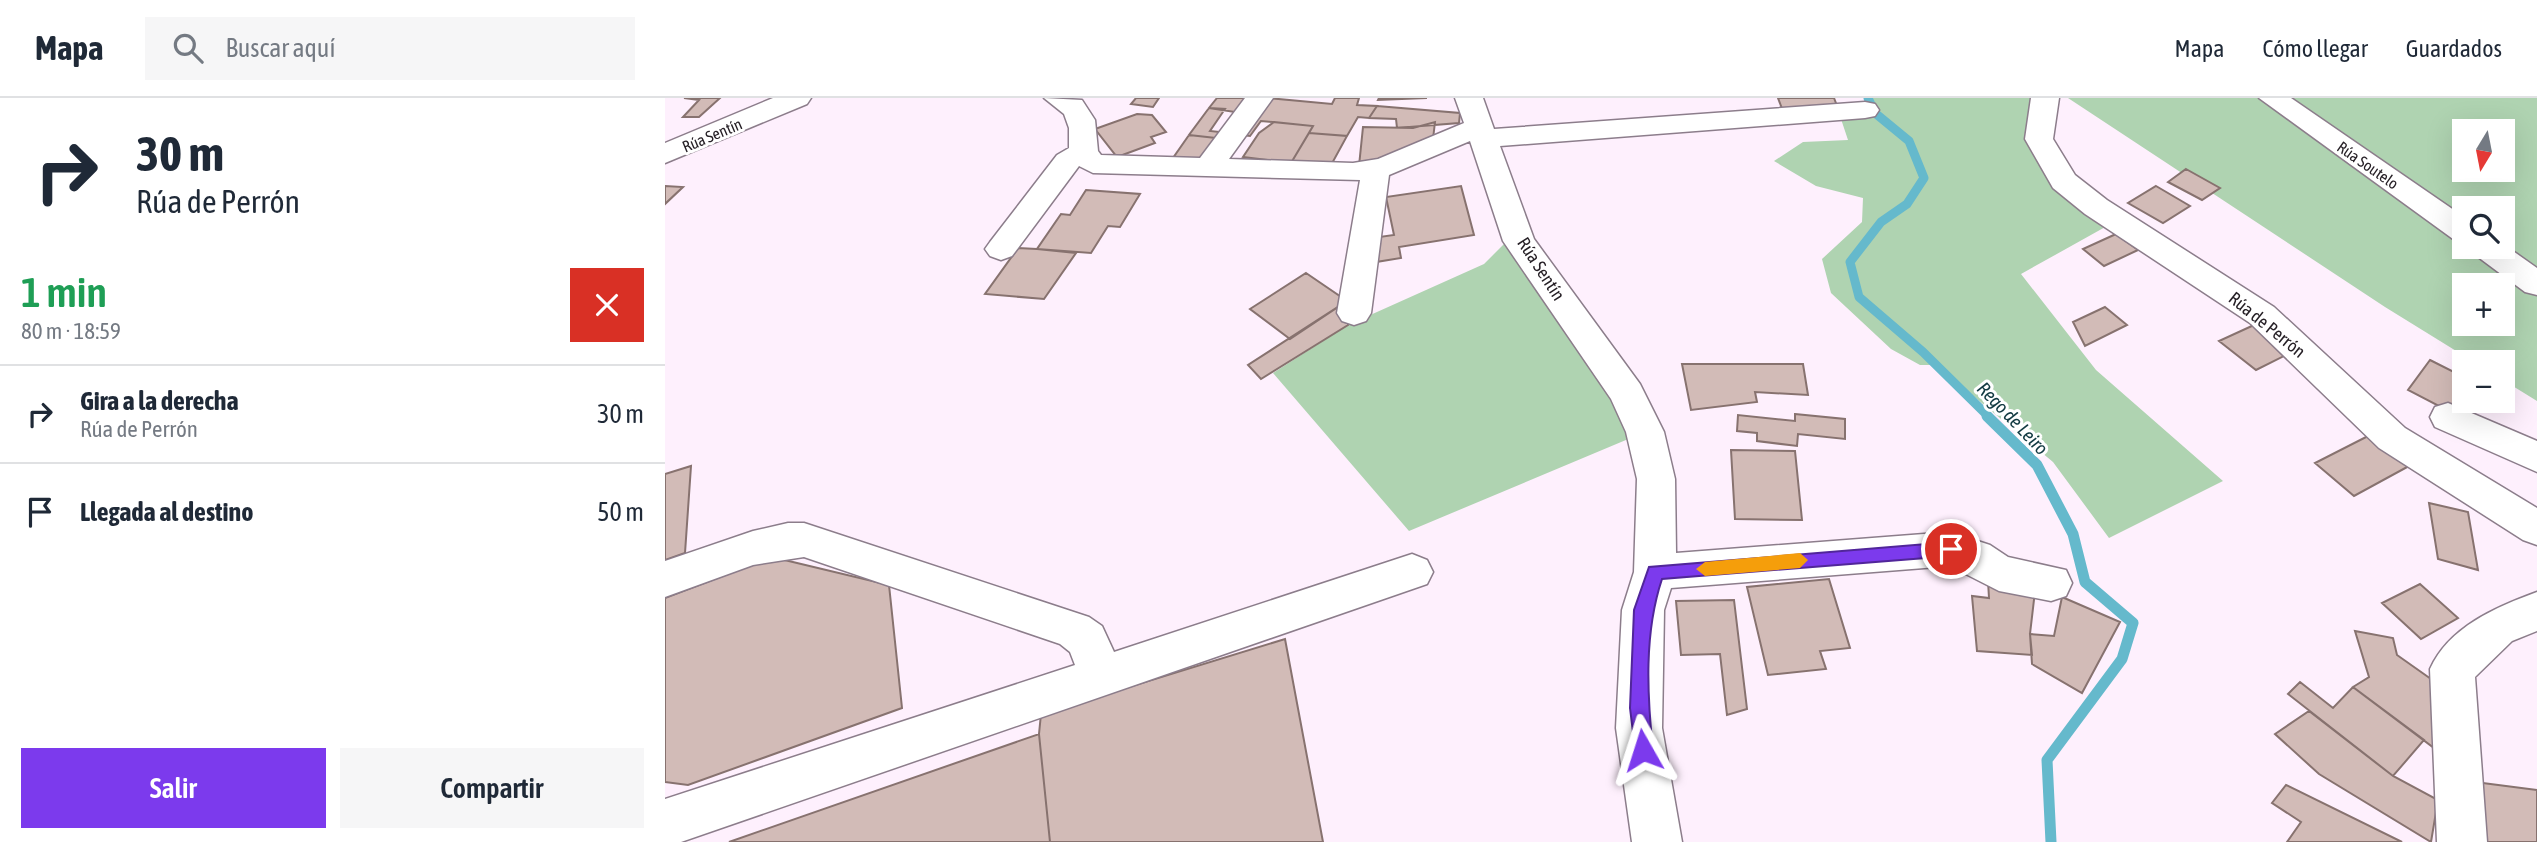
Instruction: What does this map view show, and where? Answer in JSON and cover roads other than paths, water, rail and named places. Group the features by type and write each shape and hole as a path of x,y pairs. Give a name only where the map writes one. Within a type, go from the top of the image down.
{"street":[{"name":"Rúa Sentín","path":"665,154 718,134 797,98"},
{"path":"1062,99 1098,98"},
{"path":"1207,169 1259,98"},
{"name":"Rúa de Perrón","path":"2045,98 2039,139 2064,181 2096,207 2262,315 2392,438 2537,528"},
{"name":"Rúa Soutelo","path":"2273,98 2452,224"},
{"path":"1001,250 1067,161 1083,152 1086,138 1083,120 1062,99"},
{"path":"1083,152 1093,164 1353,172 1373,169 1477,121 1865,110"},
{"name":"Rúa Sentín","path":"1477,121 1519,241 1627,394 1645,432 1656,479 1655,572"},
{"path":"1354,313 1375,181 1373,169"},
{"path":"2501,259 2537,284"},
{"path":"2448,417 2537,457"},
{"path":"665,579 767,545 790,539 804,540 1075,630 1087,640 1101,676"},
{"path":"1657,842 1639,716 1643,610 1655,572 1951,549 1975,557 1999,573 2051,583"},
{"path":"665,822 1412,572"},
{"path":"2462,842 2452,669 2497,628 2537,611"}],"waterway":[{"name":"Rego de Leiro","path":"1868,98 1875,113 1909,141 1924,178 1907,204 1881,222 1850,262 1859,297 1923,352 1989,417"},
{"name":"Rego de Leiro","path":"1987,416 2037,465 2073,534 2085,582 2133,623 2122,659 2047,760 2051,842"}]}
